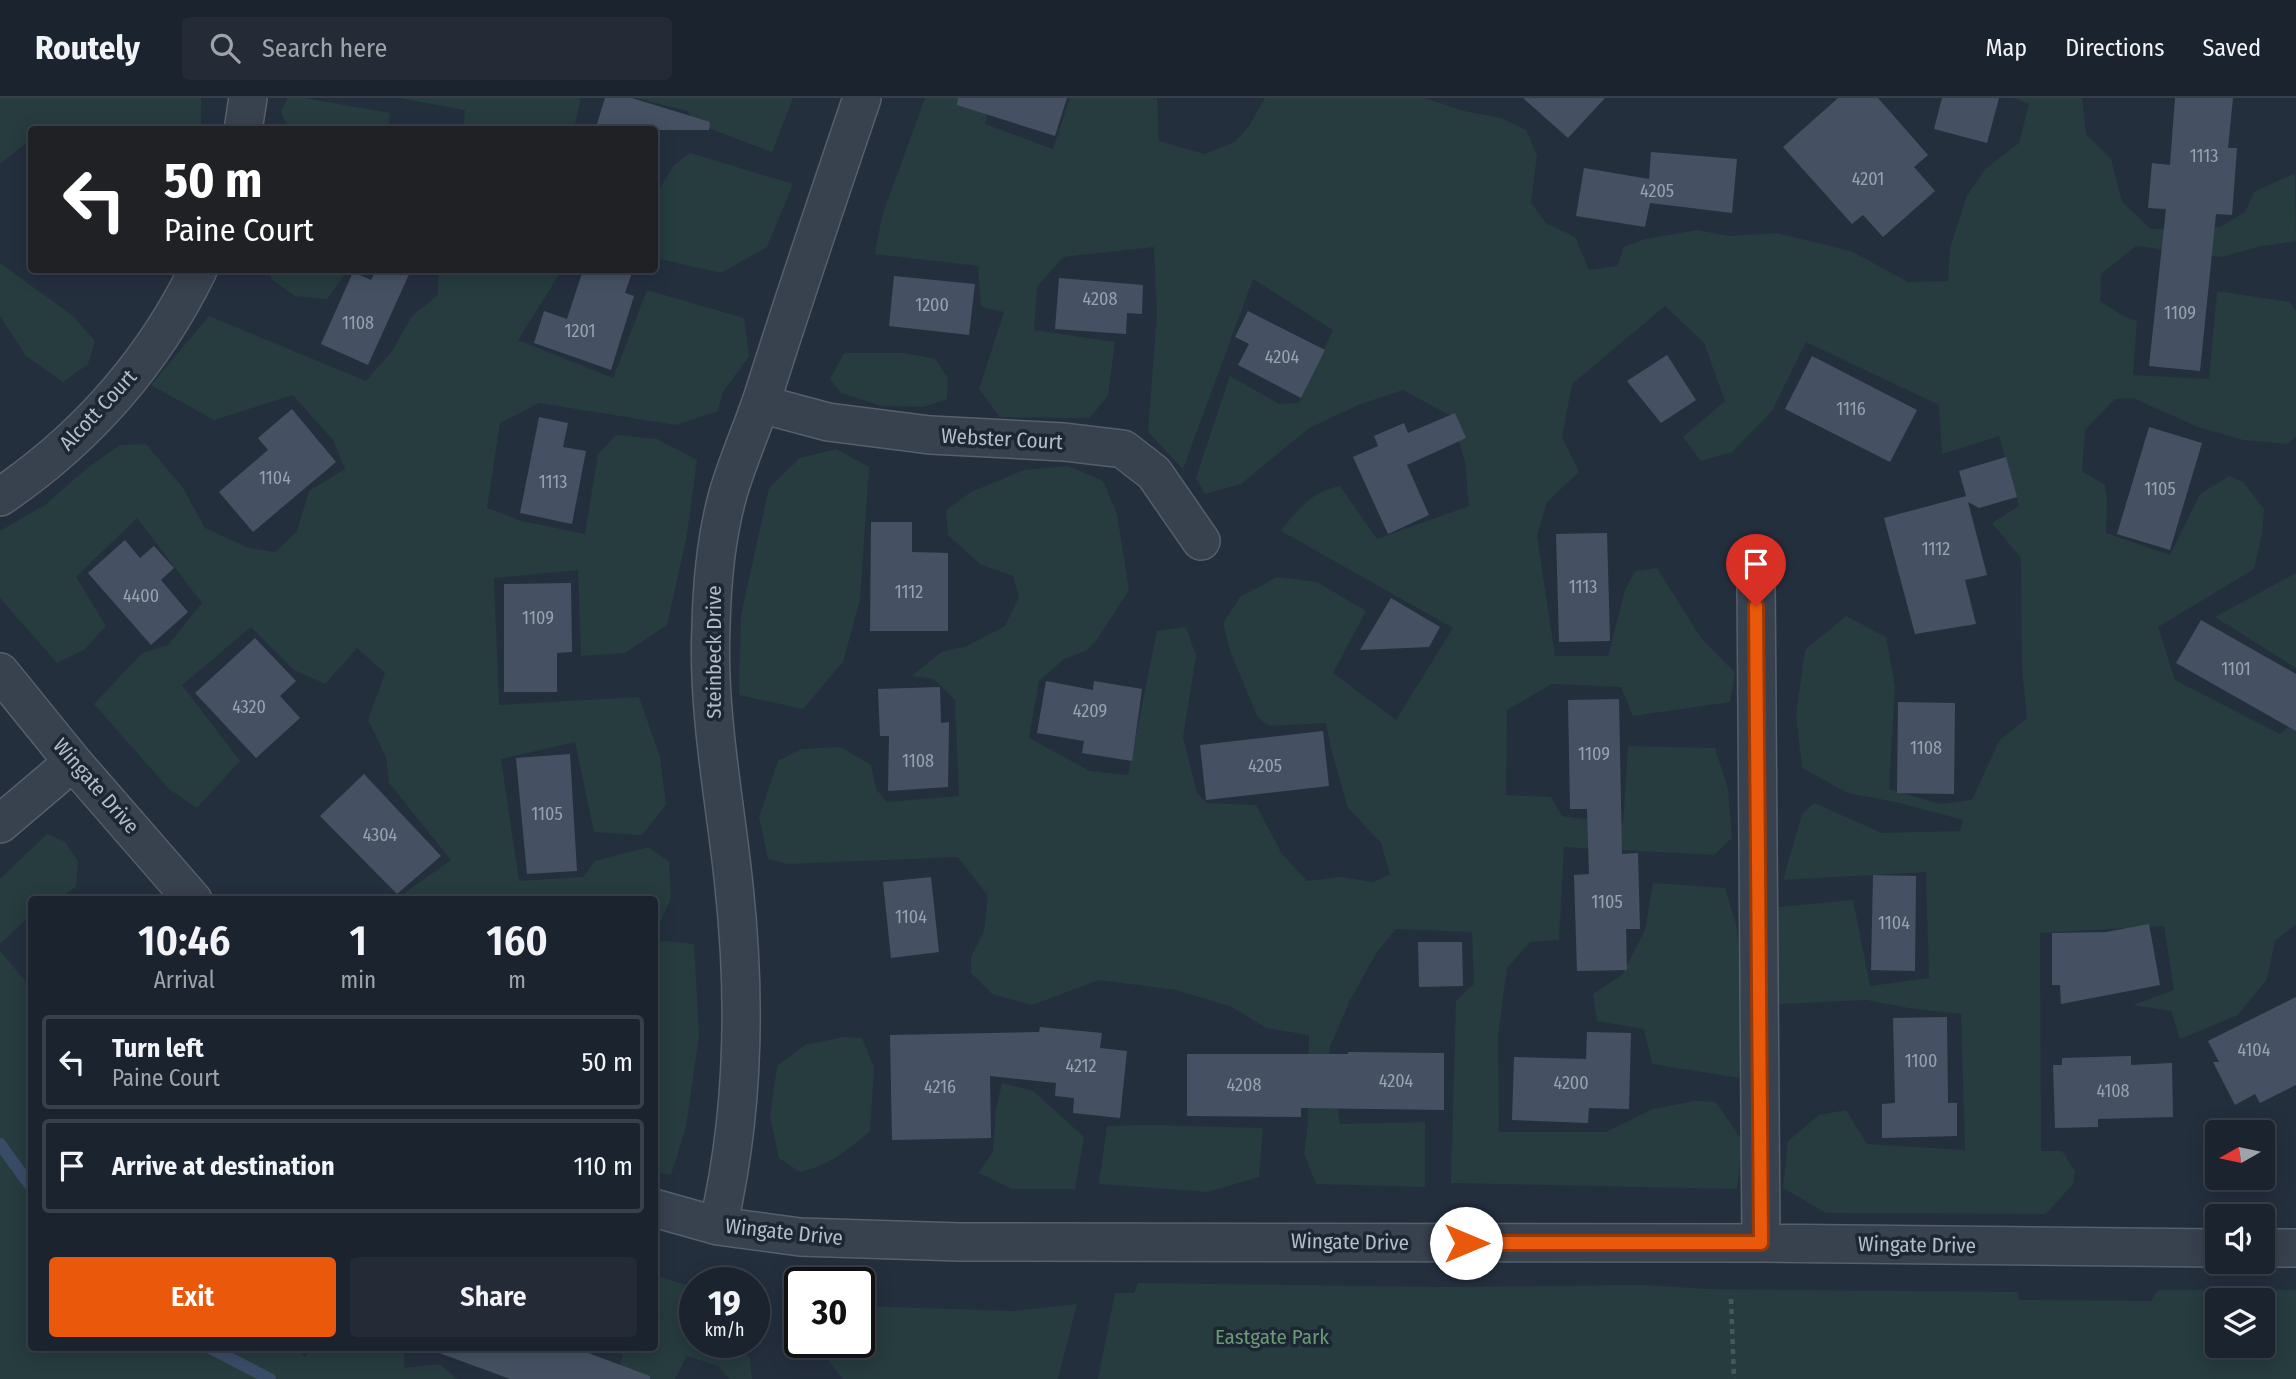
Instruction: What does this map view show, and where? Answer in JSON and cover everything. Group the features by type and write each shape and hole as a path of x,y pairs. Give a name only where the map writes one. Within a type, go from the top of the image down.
{"street":[{"path":"244,126 248,98"},
{"name":"Steinbeck Drive","path":"718,1226 729,1177 736,1124 741,975 734,886 713,723 710,627 716,551 728,493 761,404 862,98"},
{"name":"Alcott Court","path":"0,497 51,460 123,388 179,309 197,273"},
{"name":"Webster Court","path":"761,404 828,422 930,435 1064,442 1123,449 1154,473 1201,541"},
{"path":"1756,579 1761,1243"},
{"name":"Wingate Drive","path":"0,672 73,762 190,896"},
{"path":"0,824 73,762"},
{"name":"Wingate Drive","path":"658,1209 718,1226 800,1237 960,1242 1761,1243 2205,1248"},
{"path":"2275,1248 2296,1248"}],"path":[{"path":"1731,1299 1734,1379"}],"green space":[{"path":"0,98 201,98 201,126 28,126 28,141 0,164"},
{"path":"288,98 305,98 390,113 389,126 287,126 281,111"},
{"path":"400,98 581,98 575,126 463,126 465,110"},
{"path":"636,98 793,98 772,152 692,122 688,111"},
{"path":"925,98 991,98 985,124 1053,149 1070,98 1157,98 1159,141 1204,154 1235,142 1249,126 1265,98 1424,98 1464,111 1501,118 1526,130 1537,155 1531,203 1546,223 1575,237 1589,270 1617,266 1624,247 1645,239 1697,230 1730,236 1776,233 1851,251 1908,282 1948,281 1950,248 1967,196 1985,169 2019,143 2029,104 2015,98 2082,98 2086,134 2111,159 2122,202 2151,229 2220,227 2245,212 2254,192 2295,173 2296,241 2262,246 2221,257 2136,246 2101,274 2100,301 2125,317 2137,321 2133,375 2209,379 2217,291 2290,302 2296,311 2296,437 2287,444 2243,440 2198,427 2133,398 2115,399 2085,430 2082,471 2105,485 2106,533 2170,555 2200,494 2229,476 2243,482 2264,509 2262,534 2254,569 2158,627 2175,680 2280,734 2296,720 2296,924 2275,941 2267,979 2238,1015 2180,1039 2171,1011 2133,1005 2174,990 2164,926 2040,933 2041,1151 2062,1151 2075,1171 2073,1184 2046,1214 1826,1213 1783,1188 1788,1141 1819,1115 1846,1110 1867,1144 1965,1150 1961,1014 1867,1000 1779,1004 1778,907 1853,900 1870,986 1929,978 1926,872 1783,880 1802,814 1814,803 1882,833 1960,831 1963,820 1900,803 1848,793 1802,768 1796,715 1805,650 1846,616 1886,637 1895,686 1889,789 1940,804 1972,800 1999,741 2027,718 2022,669 2021,558 1992,523 2019,506 1999,436 1942,454 1939,405 1806,342 1772,411 1732,452 1701,461 1683,437 1725,401 1704,343 1665,306 1572,384 1562,437 1579,472 1547,502 1537,536 1555,656 1608,656 1625,590 1635,571 1657,568 1701,638 1735,673 1730,702 1633,716 1621,687 1552,684 1507,710 1506,795 1551,797 1562,816 1623,824 1628,746 1715,748 1728,789 1732,838 1714,855 1564,847 1559,940 1530,942 1507,968 1498,1036 1499,1132 1606,1132 1653,1109 1694,1101 1716,1102 1743,1142 1737,1189 1451,1183 1456,1001 1474,984 1472,932 1396,929 1377,952 1350,1000 1329,1049 1340,1124 1425,1122 1425,1187 1316,1184 1304,1153 1308,1124 1309,1035 1266,1028 1232,1007 1176,990 1099,980 1032,1005 992,994 971,973 971,957 984,931 988,896 958,857 788,864 768,859 759,817 778,761 801,749 841,747 871,765 876,789 887,802 959,796 955,700 934,679 912,676 941,652 967,646 1005,626 1019,597 1013,576 980,564 948,535 946,510 971,492 1024,470 1068,466 1103,481 1117,514 1129,590 1098,638 1086,651 1064,659 1039,681 1029,738 1090,771 1128,775 1157,631 1186,627 1196,656 1183,737 1197,793 1207,803 1256,805 1282,854 1307,881 1341,877 1373,882 1390,874 1381,843 1348,808 1326,723 1270,726 1258,718 1230,651 1223,623 1240,597 1277,577 1317,582 1366,611 1333,673 1396,720 1453,628 1281,531 1313,497 1340,486 1377,539 1469,506 1465,462 1451,416 1403,390 1361,404 1309,428 1241,484 1205,494 1196,478 1230,376 1279,404 1299,403 1333,330 1253,279 1183,469 1148,432 1157,313 1154,247 1063,257 1037,287 1034,330 1115,342 1108,395 1090,418 1000,417 979,389 1004,312 981,307 978,266 875,254 882,216"},
{"path":"690,153 793,184 767,247 721,273 658,259 658,191 674,165"},
{"path":"0,263 73,316 95,341 88,364 63,382 26,356 0,316"},
{"path":"270,273 346,273 327,299 295,296 271,279"},
{"path":"431,273 560,273 518,340 613,378 647,290 744,318 749,356 723,392 718,411 676,425 539,403 500,423 487,508 522,521 585,534 598,454 616,435 657,439 697,460 687,535 667,625 625,653 581,656 578,570 494,578 499,705 639,697 660,757 666,805 642,835 594,832 575,742 501,759 519,881 583,877 595,861 649,847 669,862 671,898 661,921 658,921 658,896 400,896 451,860 389,783 386,757 368,720 385,673 357,648 325,684 294,670 251,627 182,685 240,761 197,808 169,789 94,704 142,653 168,645 202,603 137,518 76,577 106,626 84,650 57,663 0,598 0,531 45,505 86,469 120,445 146,444 183,488 205,528 249,548 275,552 297,531 309,491 345,469 333,440 293,395 214,420 151,385 209,316 366,381 392,351 412,316 438,295 438,275"},
{"path":"844,353 904,353 935,359 948,378 947,399 924,407 881,406 841,393 830,379"},
{"path":"836,449 869,467 860,600 843,662 803,709 739,695 741,615 769,488 800,458"},
{"path":"2296,573 2296,668 2215,617"},
{"path":"47,834 65,842 78,861 76,886 64,896 28,896 28,919 0,944 0,879"},
{"path":"1653,883 1725,888 1736,924 1747,1005 1739,1078 1652,1064 1644,1029 1597,1021 1593,994 1622,975 1645,930"},
{"path":"658,940 694,944 699,1036 686,1127 671,1175 658,1173"},
{"path":"0,951 28,984 28,1351 301,1351 304,1357 311,1351 404,1351 404,1368 440,1364 457,1379 0,1379"},
{"path":"844,1037 862,1038 874,1067 870,1131 854,1145 820,1166 800,1172 779,1158 770,1117 777,1066 805,1045"},
{"path":"1002,1083 1033,1091 1084,1137 1075,1189 1012,1189 979,1173 993,1151 996,1109"},
{"path":"1107,1126 1263,1128 1259,1177 1208,1192 1099,1184"},
{"path":"658,1276 679,1283 679,1358 686,1358 675,1379 616,1379 623,1355 613,1351 658,1351"},
{"name":"Eastgate Park","path":"1138,1283 1445,1287 1644,1285 1710,1289 2018,1292 2019,1300 2151,1301 2158,1290 2205,1290 2205,1358 2275,1358 2275,1290 2296,1290 2296,1379 1098,1379 1115,1293 1134,1293"},
{"path":"1077,1304 1058,1379 843,1379 829,1362 828,1358 875,1358 875,1307 1014,1311"},
{"path":"693,1358 750,1358 752,1379 730,1379 718,1366"}],"building":[{"path":"605,98 632,98 710,122 709,130 658,130 658,126 596,126"},
{"path":"958,98 1067,98 1055,136 957,105"},
{"path":"1523,98 1605,98 1568,138"},
{"path":"1838,98 1878,98 1928,155 1914,167 1935,191 1883,237 1863,215 1852,224 1783,147"},
{"path":"1942,98 1999,98 1987,143 1934,129"},
{"path":"2175,98 2233,98 2228,148 2237,148 2232,215 2216,214 2200,371 2149,366 2166,209 2148,208 2152,163 2170,165"},
{"path":"1651,152 1737,159 1732,213 1650,203 1645,227 1576,216 1584,168 1649,179"},
{"path":"353,273 371,280 374,273 410,273 368,365 321,344"},
{"path":"582,273 632,273 625,293 634,296 611,370 534,343 544,311 567,319"},
{"path":"894,276 975,284 969,335 889,326"},
{"path":"1059,278 1143,285 1142,314 1127,313 1126,334 1055,329"},
{"path":"1248,311 1325,350 1301,398 1238,365 1249,344 1235,337"},
{"path":"1667,355 1696,400 1661,423 1627,381"},
{"path":"1812,356 1917,410 1890,462 1785,409"},
{"path":"292,409 336,462 253,532 219,492 268,450 258,438"},
{"path":"1455,413 1466,438 1407,465 1429,515 1388,534 1353,457 1378,446 1374,436 1404,423 1408,433"},
{"path":"539,417 568,423 563,447 586,451 572,524 520,513"},
{"path":"2149,427 2202,443 2170,550 2117,534"},
{"path":"2006,457 2017,497 1979,508 1968,502 1987,575 1965,580 1976,624 1915,634 1884,518 1966,496 1959,471"},
{"path":"871,522 912,522 912,552 948,553 948,631 870,631"},
{"path":"1607,533 1610,641 1559,642 1556,534"},
{"path":"125,540 140,558 154,546 174,568 161,580 188,612 151,645 88,573"},
{"path":"571,583 572,652 557,653 557,692 504,692 504,584"},
{"path":"1391,598 1440,627 1429,647 1360,650"},
{"path":"2201,620 2296,674 2296,731 2176,663"},
{"path":"255,638 296,681 280,696 300,718 256,758 195,693"},
{"path":"1046,681 1093,690 1094,681 1142,689 1132,761 1082,753 1084,741 1037,733"},
{"path":"940,687 941,723 949,722 948,787 888,791 889,736 880,736 878,689"},
{"path":"1619,699 1622,854 1638,853 1640,929 1626,929 1627,970 1577,971 1574,875 1589,874 1587,809 1570,809 1568,700"},
{"path":"1898,702 1955,703 1954,794 1897,793"},
{"path":"1323,731 1329,786 1206,800 1200,745"},
{"path":"570,754 577,871 527,874 516,758"},
{"path":"364,774 441,856 397,894 320,816"},
{"path":"1873,875 1916,876 1915,971 1871,970"},
{"path":"931,877 939,952 891,958 883,882"},
{"path":"2149,924 2160,985 2061,1004 2060,985 2052,985 2052,933 2106,932"},
{"path":"1418,942 1462,942 1463,986 1419,987"},
{"path":"2296,997 2296,1085 2260,1103 2255,1094 2235,1105 2213,1062 2219,1062 2208,1041"},
{"path":"1947,1017 1948,1103 1957,1103 1957,1136 1882,1138 1882,1104 1895,1103 1893,1018"},
{"path":"1040,1027 1102,1033 1100,1048 1127,1051 1120,1118 1073,1113 1074,1098 1055,1096 1056,1083 990,1076 991,1138 892,1140 890,1035 1039,1032"},
{"path":"1587,1032 1631,1033 1629,1109 1589,1108 1588,1123 1512,1120 1514,1057 1586,1059"},
{"path":"1444,1053 1444,1110 1301,1108 1301,1117 1187,1116 1187,1054"},
{"path":"2131,1056 2131,1065 2172,1063 2173,1117 2098,1119 2098,1127 2055,1128 2053,1065 2062,1065 2062,1058"},
{"path":"434,1351 583,1351 650,1376 650,1379 510,1379"}],"waterway":[{"path":"0,1144 28,1182"},
{"path":"216,1351 270,1379"}],"route":[{"path":"1466,1243 1761,1243 1756,606"}]}
